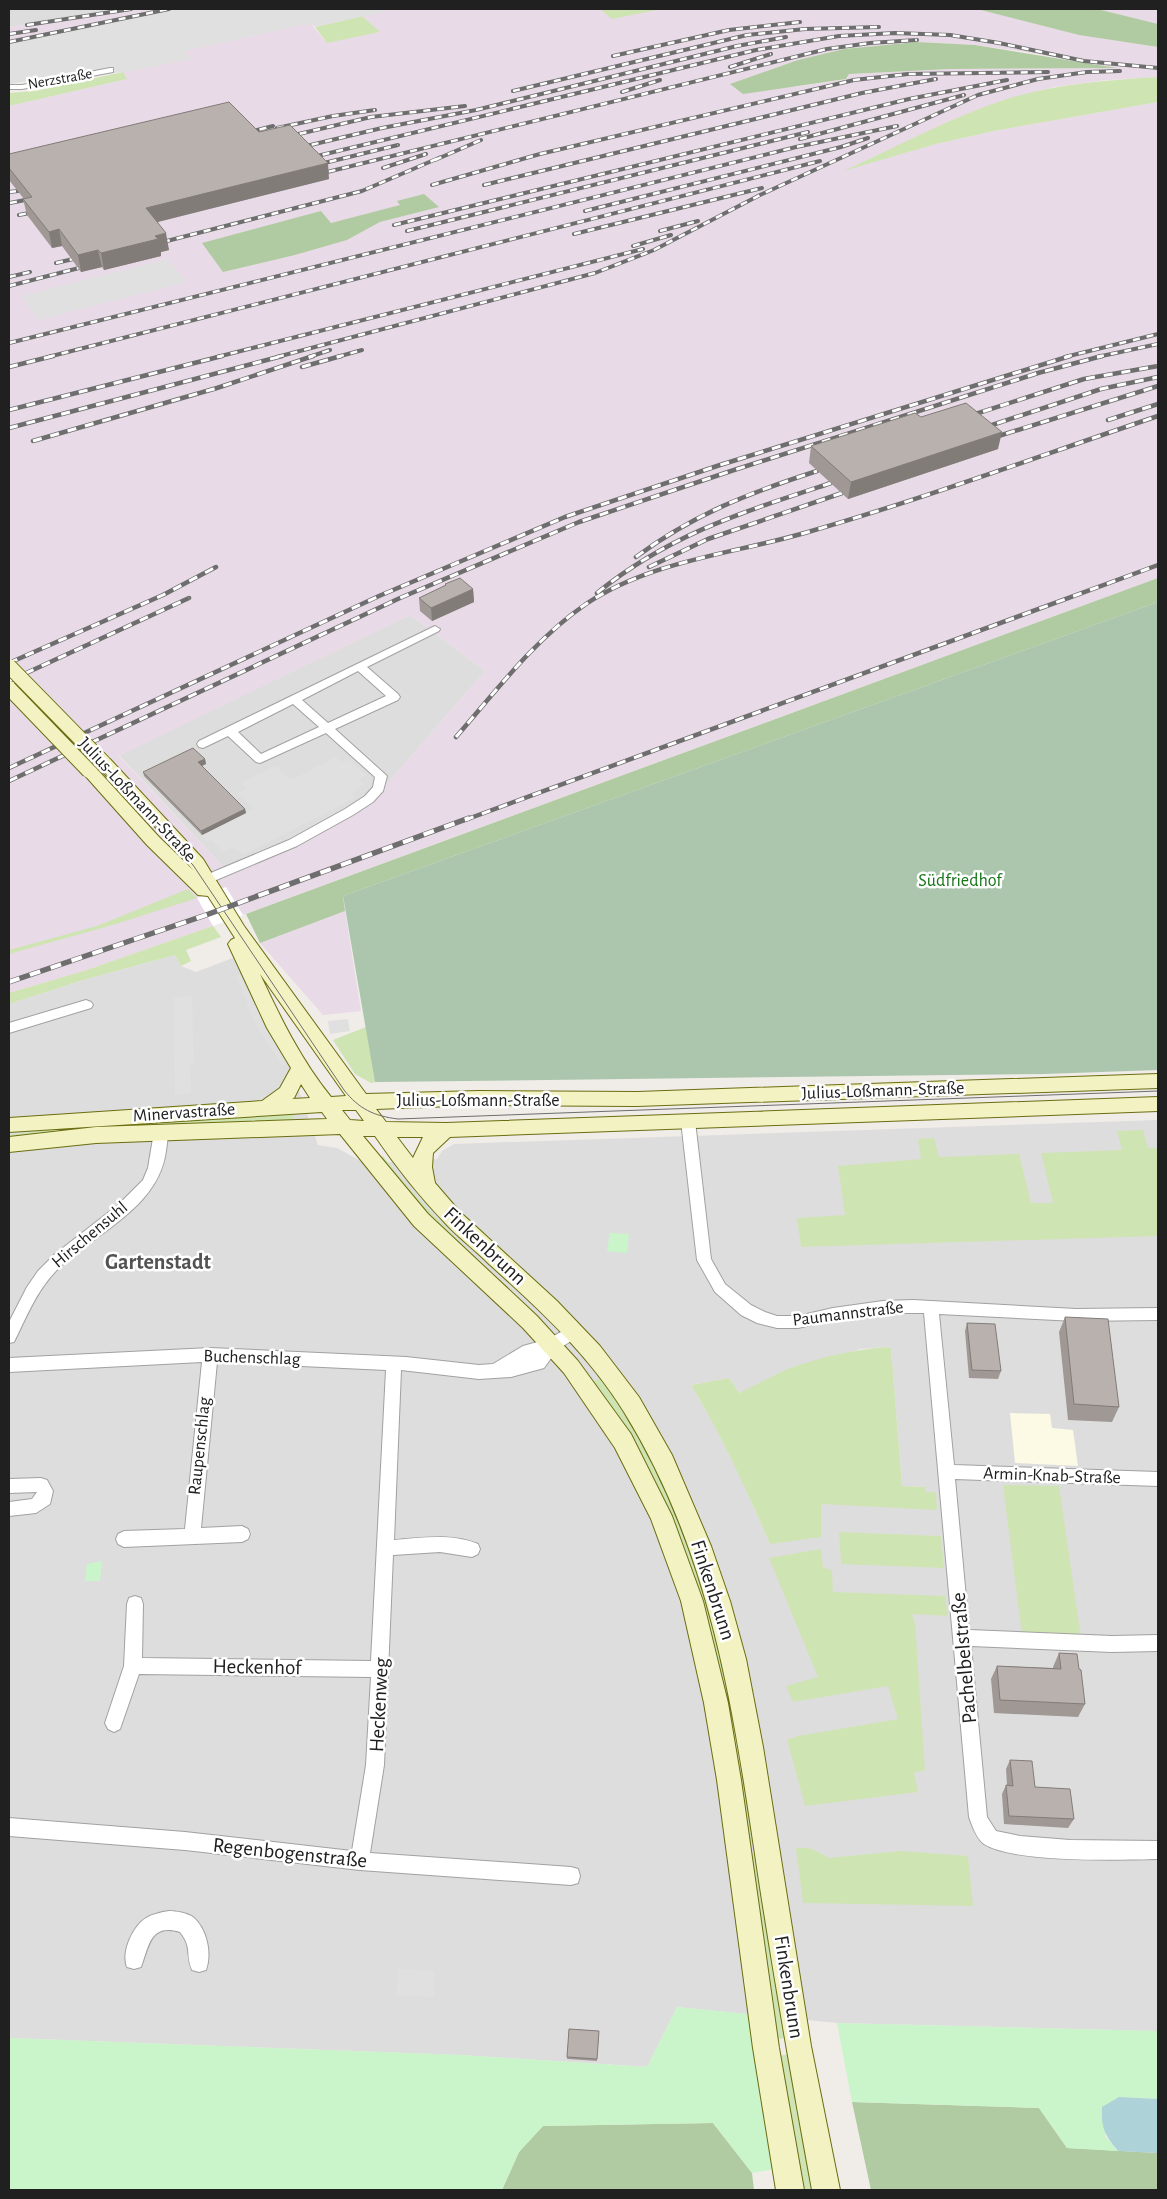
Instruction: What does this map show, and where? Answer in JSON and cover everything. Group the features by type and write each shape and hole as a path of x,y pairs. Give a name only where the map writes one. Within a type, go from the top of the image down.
{"main road":[{"name":"Julius-Loßmann-Straße","path":"9,666 185,849 235,940 276,1028 300,1068 326,1104"},
{"name":"Julius-Loßmann-Straße","path":"9,688 153,841 203,882 359,1102 479,1098 612,1100 1158,1081"},
{"path":"266,1108 287,1093 300,1068"},
{"name":"Minervastraße","path":"9,1125 359,1102"},
{"name":"Finkenbrunn","path":"359,1102 379,1130 453,1218 574,1331 614,1379 664,1462 700,1546 728,1631 751,1747 798,2046 826,2190"},
{"name":"Finkenbrunn","path":"326,1104 421,1220 552,1345 593,1396 632,1458 661,1516 692,1601 708,1663 722,1735 766,2048 790,2190"},
{"name":"Julius-Loßmann-Straße","path":"346,1127 379,1130 446,1130 1158,1104"},
{"name":"Minervastraße","path":"9,1145 77,1137 161,1132 346,1127"},
{"path":"427,1189 421,1157 428,1143 446,1130"}],"street":[{"name":"Nerzstraße","path":"9,87 22,87 110,70"},
{"path":"203,744 435,629"},
{"path":"230,732 260,759 394,697 360,667"},
{"path":"203,882 293,843 355,808 369,799 379,788 381,776 294,699"},
{"path":"9,1028 86,1006"},
{"name":"Paumannstraße","path":"688,1121 700,1242 704,1260 720,1288 733,1301 746,1310 777,1322 798,1322 833,1314 883,1307 931,1306 1076,1315 1158,1314"},
{"name":"Hirschensuhl","path":"9,1336 31,1292 50,1268 143,1190 154,1174 161,1132"},
{"name":"Pachelbelstraße","path":"931,1306 978,1817 982,1827 990,1837 1004,1844 1066,1848 1158,1850"},
{"name":"Buchenschlag","path":"9,1365 210,1355 394,1364 479,1372 518,1369 538,1363 552,1345 574,1331"},
{"name":"Raupenschlag","path":"192,1536 210,1355"},
{"name":"Heckenweg","path":"360,1861 375,1766 394,1364"},
{"name":"Armin-Knab-Straße","path":"947,1472 1158,1479"},
{"path":"9,1486 41,1485 45,1491 44,1500 36,1506 9,1509"},
{"path":"124,1539 242,1534"},
{"path":"386,1548 440,1544 472,1549"},
{"path":"114,1723 133,1666 135,1604"},
{"path":"962,1638 1112,1644 1158,1643"},
{"name":"Heckenhof","path":"133,1666 380,1669"},
{"name":"Regenbogenstraße","path":"9,1827 185,1841 360,1861 570,1876"},
{"path":"134,1960 137,1943 148,1928 166,1920 186,1924 198,1940 199,1963"}],"shaded area":[{"path":"9,9 126,9 9,27"},
{"path":"126,9 176,9 9,44 9,27"},
{"path":"176,9 396,9 315,27 310,23 184,51 191,59 123,72 114,73 108,69 9,84 9,44"},
{"path":"396,9 977,9 1079,35 1158,47 1158,77 1107,80 1054,87 1007,99 958,118 848,169 936,144 994,131 1158,102 1158,578 188,935 87,970 9,993 9,106 127,79 123,72 191,59 183,51 310,23 327,43 379,32 362,16","holes":["917,42 975,45 1027,52 1113,68 950,69 849,74 846,79 796,87 731,84 798,60 844,49","397,201 438,207 380,222 347,240 295,255 223,272 321,211 331,223 401,205","410,615 485,671 373,800 319,834 231,875 119,756"]},
{"path":"1097,9 1158,9 1158,24"},
{"path":"167,259 187,282 38,320 22,296"},
{"path":"410,615 485,671 373,800 319,834 231,875 119,755"},
{"path":"336,757 342,762 348,759 366,775 359,778 364,784 351,793 355,798 244,855 238,850 230,848 223,851 211,840 207,842 202,835 254,809 238,793 247,789 241,783 275,766 291,780"},
{"path":"345,911 361,1011 323,1015 260,943"},
{"path":"175,955 181,966 196,972 238,956 289,1063 318,1145 337,1148 366,1164 437,1159 442,1151 454,1144 1158,1120 1158,2031 837,2023 677,2007 647,2067 461,2055 9,2038 9,1004 83,980","holes":["891,1348 902,1486 925,1487 926,1492 821,1504 770,1544 740,1476 691,1385 729,1378 739,1393 860,1349"]},
{"path":"246,973 289,1063 282,1066 255,1022 236,976"},
{"path":"192,995 194,1064 190,1065 191,1093 175,1095 173,998"},
{"path":"348,1019 350,1031 330,1034 328,1021"},
{"path":"1010,1413 1050,1414 1052,1428 1073,1430 1078,1466 1015,1463"},
{"path":"398,1969 434,1971 434,1997 396,1996"}],"green space":[{"path":"600,9 662,9 612,19"},
{"path":"977,9 1097,9 1158,24 1158,47 1079,35"},
{"path":"362,16 380,32 327,43 315,27"},
{"path":"917,42 975,45 1117,68 950,69 849,74 846,79 743,94 730,84 798,60 844,49"},
{"path":"123,72 127,79 9,106 9,93 35,91"},
{"path":"1158,77 1158,102 994,131 936,144 843,171 945,123 1007,99 1063,86"},
{"path":"424,194 439,207 380,222 347,240 295,255 223,272 202,243 321,211 331,223 400,205 397,201"},
{"path":"1158,578 1158,602 343,896 345,911 260,943 246,914"},
{"name":"Südfriedhof","path":"1158,602 1158,1070 1044,1074 375,1082 343,896"},
{"path":"188,889 197,898 116,924 9,954 9,950 97,926"},
{"path":"213,926 221,937 186,950 191,961 181,966 175,955 83,980 9,1004 9,993 87,970"},
{"path":"366,1027 375,1082 371,1083 355,1074 333,1040"},
{"path":"293,1112 293,1120 181,1126 9,1142 9,1135 50,1129"},
{"path":"1143,1130 1148,1148 1158,1148 1158,1236 801,1247 797,1218 845,1215 838,1166 921,1159 918,1139 934,1138 939,1157 1019,1154 1031,1203 1053,1203 1041,1153 1122,1150 1117,1131"},
{"path":"383,1156 400,1178 437,1218 536,1313 533,1315 444,1232 379,1159"},
{"path":"610,1233 629,1234 627,1253 607,1251"},
{"path":"891,1348 902,1486 925,1487 926,1492 936,1492 937,1510 821,1504 821,1537 770,1544 733,1463 691,1385 729,1378 739,1393 788,1369 812,1361 849,1352"},
{"path":"602,1377 619,1402 674,1503 717,1626 756,1842 748,1843 707,1623 593,1382"},
{"path":"1003,1485 1059,1486 1081,1637 1022,1635"},
{"path":"839,1532 941,1536 944,1568 841,1564"},
{"path":"821,1549 823,1568 832,1570 833,1592 945,1596 948,1616 912,1614 915,1624 925,1770 914,1773 918,1792 805,1806 787,1740 798,1736 898,1719 888,1686 793,1702 786,1686 818,1677 769,1558"},
{"path":"102,1561 100,1581 85,1581 87,1564"},
{"path":"796,1848 813,1850 828,1858 900,1851 968,1856 973,1906 803,1903"},
{"path":"757,1855 786,2038 776,2039 750,1856"},
{"path":"677,2007 748,2014 774,2169 752,2173 713,2123 543,2126 519,2152 502,2190 9,2190 9,2038 461,2055 647,2067"},
{"path":"837,2023 1158,2031 1158,2099 1119,2097 1105,2136 1118,2151 1067,2148 1039,2108 852,2102"},
{"path":"789,2054 815,2190 802,2190 778,2056"},
{"path":"852,2102 1039,2108 1067,2148 1158,2153 1158,2190 871,2190"},
{"path":"713,2123 752,2173 754,2190 502,2190 519,2152 543,2126"}],"water":[{"path":"1119,2097 1158,2099 1158,2153 1118,2151 1110,2140 1103,2126 1102,2107"}],"pier":[{"path":"226,887 243,915 213,926 197,898"}],"building":[{"path":"229,102 259,132 290,125 328,163 146,208 166,233 155,236 158,239 101,253 98,250 78,255 59,229 49,232 23,199 32,197 9,168 9,154"},
{"path":"966,403 1002,432 851,482 811,446 915,413 921,417"},
{"path":"460,578 473,589 431,608 419,598 445,584"},
{"path":"193,748 205,759 198,762 245,809 201,831 143,772"},
{"path":"1065,1317 1108,1319 1119,1407 1074,1404"},
{"path":"967,1323 995,1324 1001,1371 972,1370"},
{"path":"1059,1653 1077,1654 1085,1704 1000,1700 997,1666 1061,1669"},
{"path":"1010,1760 1032,1761 1035,1787 1070,1789 1074,1819 1009,1816 1006,1785 1013,1786"},
{"path":"569,2029 599,2031 597,2059 567,2057"}],"tram line":[{"path":"9,673 193,865 344,1090 361,1107 374,1114 398,1119 1158,1091"}],"railway":[{"path":"27,25 131,9"},
{"path":"9,42 169,9"},
{"path":"613,56 729,30 800,22"},
{"path":"513,91 747,35 805,29 879,27"},
{"path":"9,34 36,30"},
{"path":"309,158 756,50 839,36 895,33 950,35 1084,61 1158,68"},
{"path":"298,148 382,128 476,110 737,46 786,37"},
{"path":"315,175 827,49 870,43 917,40"},
{"path":"730,67 771,54"},
{"path":"277,357 595,273 654,250 760,195 978,95 1038,79 1087,72 1120,71"},
{"path":"432,185 540,154 854,80 908,74 1048,72"},
{"path":"484,185 862,93 936,79"},
{"path":"622,92 660,80"},
{"path":"394,225 909,99 1007,80"},
{"path":"800,139 964,95"},
{"path":"286,137 371,117 465,106"},
{"path":"277,128 333,116 375,110"},
{"path":"246,133 273,126"},
{"path":"9,343 796,147 897,126"},
{"path":"407,231 808,132"},
{"path":"585,211 841,147 868,138"},
{"path":"435,160 481,140"},
{"path":"316,165 398,145"},
{"path":"383,168 426,154"},
{"path":"163,242 362,191 441,157"},
{"path":"48,357 820,161"},
{"path":"574,234 762,188"},
{"path":"9,192 18,191"},
{"path":"10,203 25,200"},
{"path":"19,215 34,212"},
{"path":"660,231 698,221"},
{"path":"633,246 671,235"},
{"path":"217,357 643,249"},
{"path":"56,263 86,256"},
{"path":"9,286 79,268"},
{"path":"9,277 30,272"},
{"path":"1065,357 1158,334"},
{"path":"1097,357 1158,344"},
{"path":"309,357 330,350"},
{"path":"337,357 362,350"},
{"path":"9,367 53,356"},
{"path":"9,410 222,356"},
{"path":"9,428 282,356"},
{"path":"33,441 217,388 313,356"},
{"path":"302,367 341,356"},
{"path":"9,768 379,596 565,517 720,465 1070,356"},
{"path":"9,781 400,598 579,522 731,471 1038,373 1102,356"},
{"path":"966,417 1084,379 1158,366"},
{"path":"980,429 1101,389 1158,377"},
{"path":"989,439 1158,386"},
{"path":"1108,420 1158,404"},
{"path":"456,737 533,649 567,618 611,589 638,577 666,568 780,540 896,505 1158,416"},
{"path":"636,557 679,529 723,506 817,471"},
{"path":"597,593 652,555 680,540 738,515 831,483"},
{"path":"649,567 708,539 842,493"},
{"path":"465,820 1158,565"},
{"path":"9,663 163,595 216,567"},
{"path":"9,681 189,598"},
{"path":"9,982 206,915 469,818"}],"district":[{"name":"Gartenstadt","path":"158,1262"}]}
